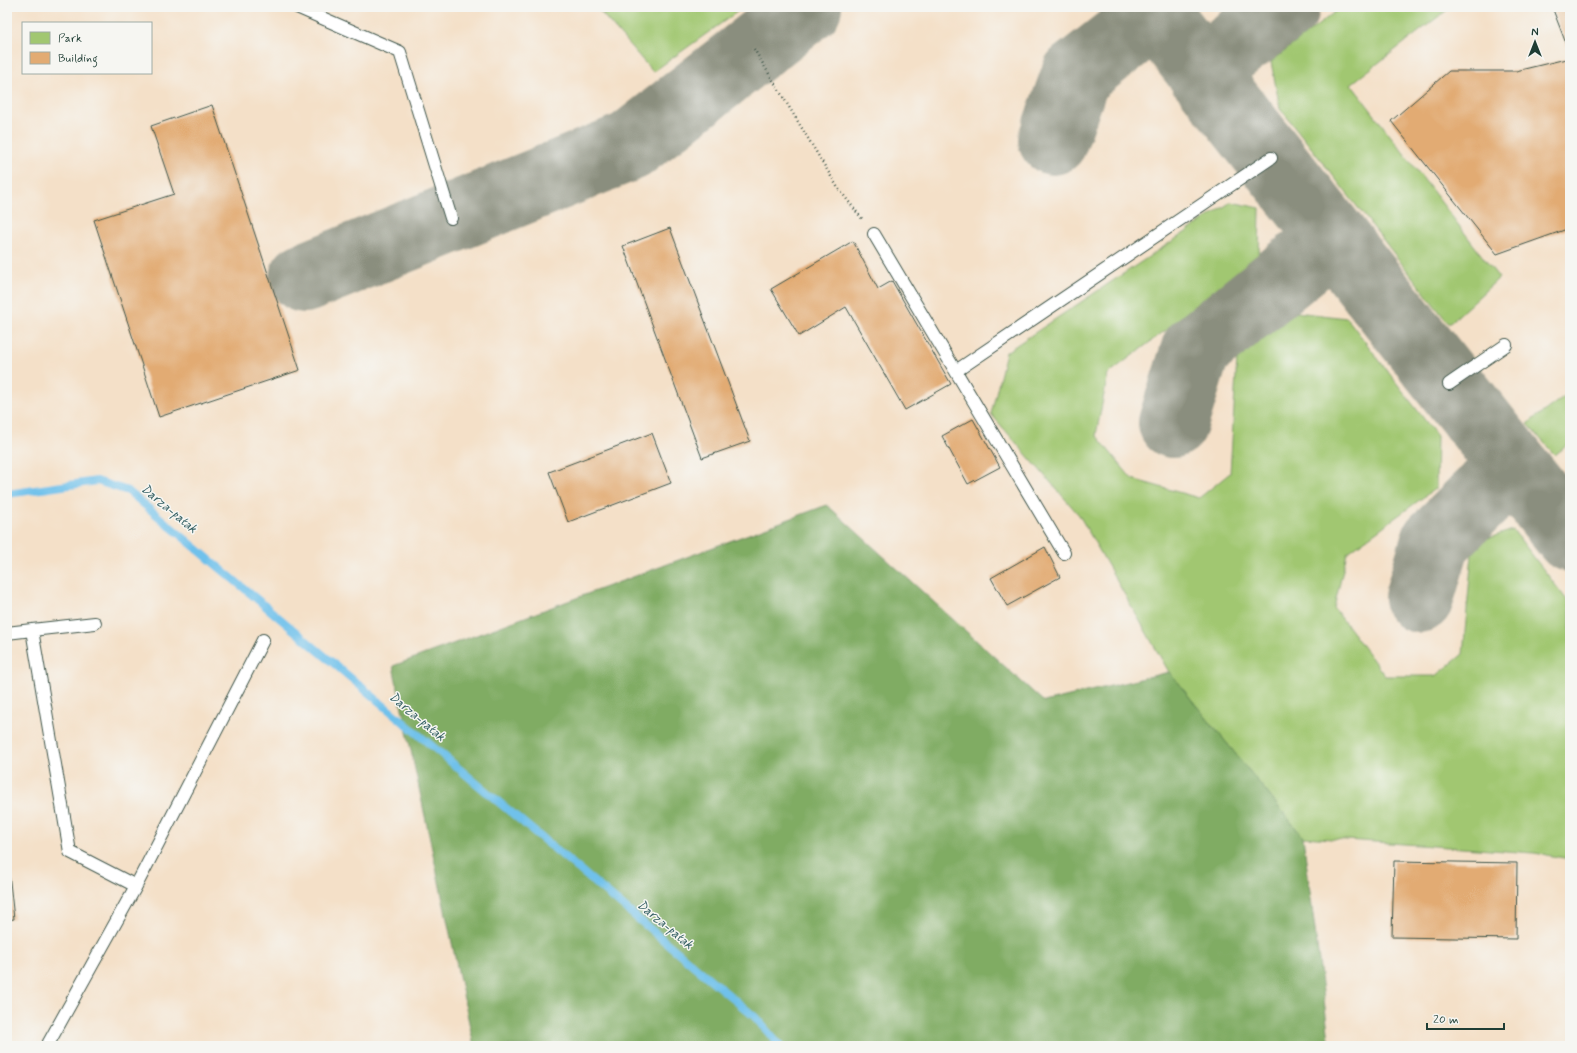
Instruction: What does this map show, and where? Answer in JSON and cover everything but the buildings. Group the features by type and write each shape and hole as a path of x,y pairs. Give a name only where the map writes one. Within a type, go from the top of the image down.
{"lane":[{"path":"297,7 400,52 451,218"},
{"path":"956,371 1270,158"},
{"path":"874,234 1064,553"},
{"path":"1450,384 1506,345"},
{"path":"7,633 95,624"},
{"path":"32,630 70,852 136,886"},
{"path":"47,1046 136,886 263,640"}],"path":[{"path":"754,49 838,188 874,234"}],"green space":[{"path":"596,7 744,7 653,72"},
{"path":"1341,7 1451,7 1351,84 1499,278 1449,324 1280,108 1271,62"},
{"path":"1231,202 1260,208 1259,259 1108,374 1096,435 1132,479 1199,498 1230,473 1237,358 1296,312 1347,318 1437,436 1436,488 1347,553 1334,608 1385,676 1436,676 1463,654 1473,543 1513,530 1570,604 1570,859 1534,853 1303,837 1169,672 1079,515 991,414 1006,352"},
{"path":"1570,392 1570,443 1555,455 1527,424"},
{"path":"827,505 1044,702 1169,672 1303,837 1330,1046 474,1046 393,666"}],"waterway":[{"name":"Darza-patak","path":"7,494 97,481 128,491 755,1017 780,1046"}],"taxiway":[{"path":"304,278 630,146 807,7"},
{"path":"1151,7 1570,537"},
{"path":"1201,71 1285,7"},
{"path":"1053,140 1076,75 1155,13"},
{"path":"1173,423 1196,349 1333,238"},
{"path":"1419,598 1436,541 1513,465"}]}
